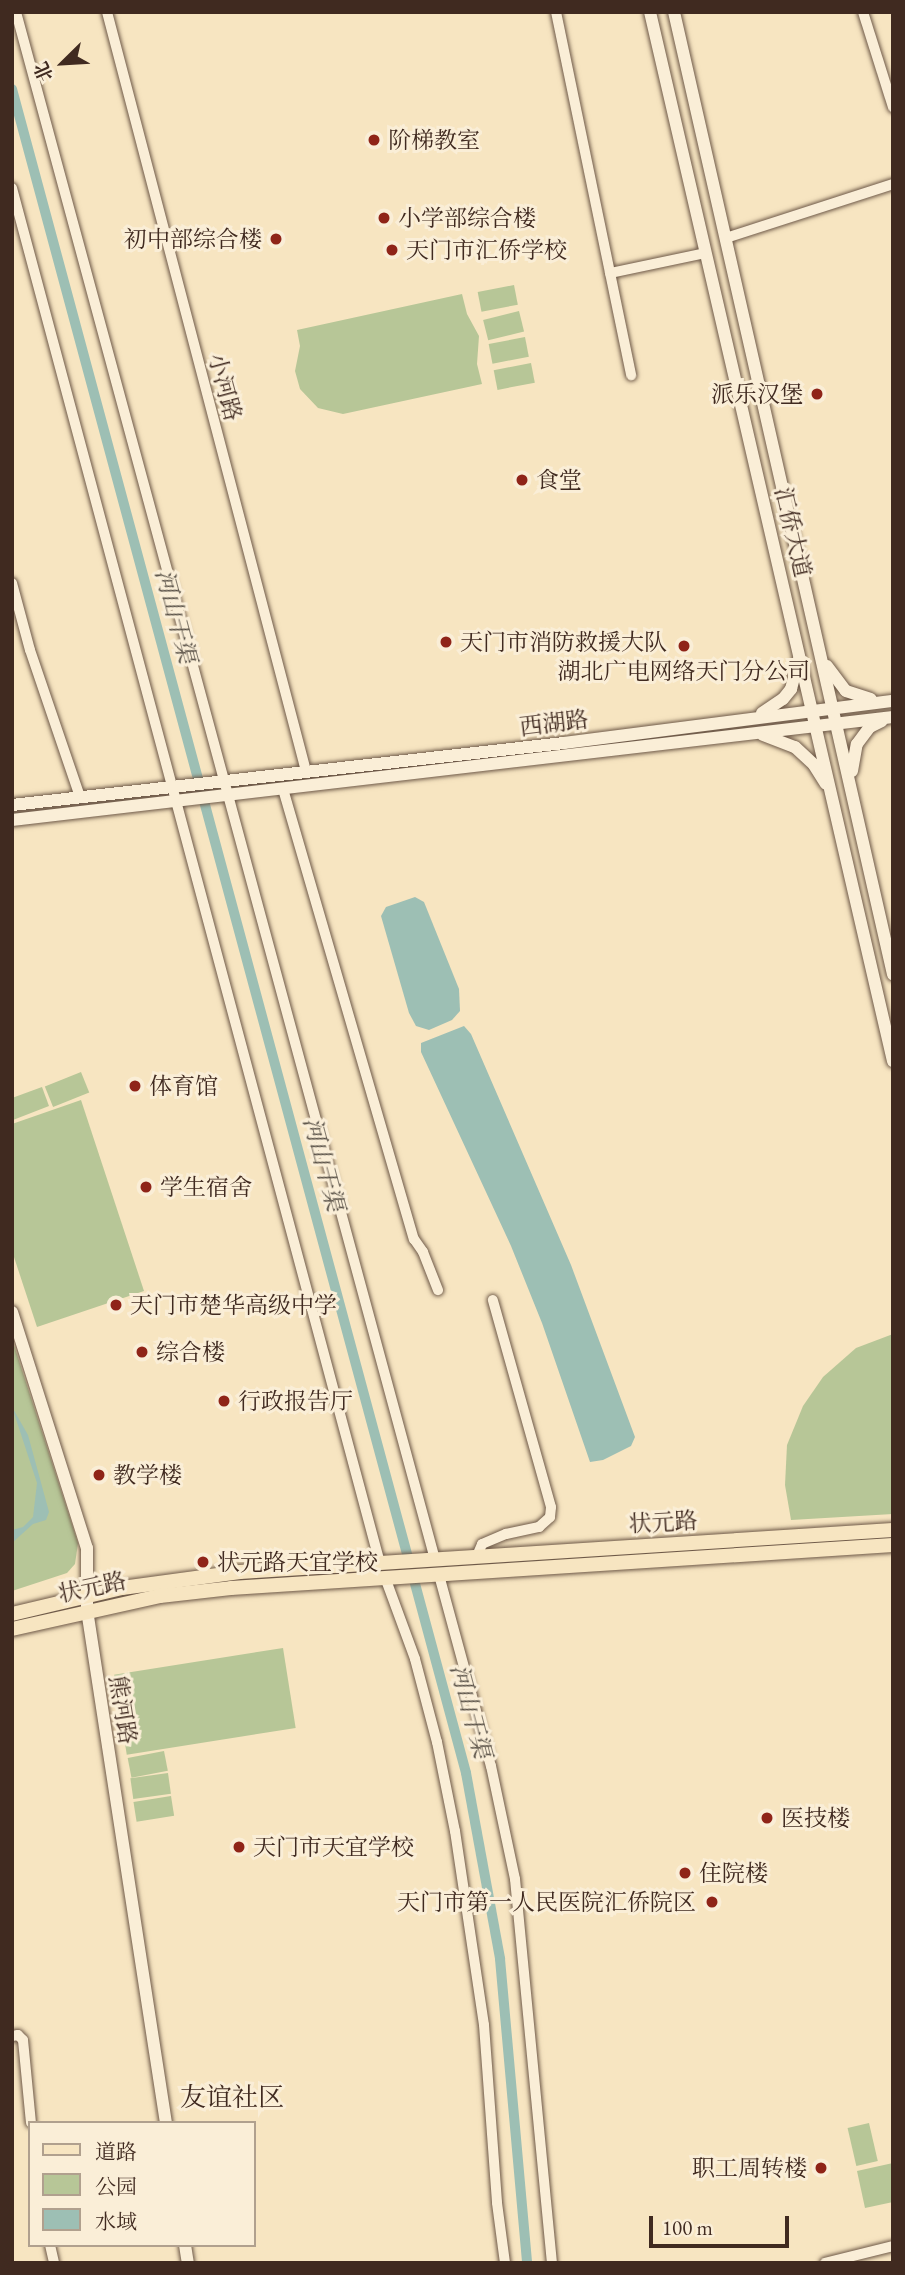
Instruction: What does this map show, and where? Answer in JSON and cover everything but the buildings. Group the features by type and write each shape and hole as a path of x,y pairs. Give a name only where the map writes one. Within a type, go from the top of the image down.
{"main road":[{"name":"汇侨大道","path":"650,12 893,1061"},
{"name":"汇侨大道","path":"674,12 893,974"},
{"path":"821,652 831,673 846,691 862,699 893,701"},
{"path":"747,719 773,707 783,699 791,689 800,656"},
{"name":"西湖路","path":"175,786 893,701"},
{"name":"西湖路","path":"178,800 893,717"},
{"path":"852,789 852,763 857,744 870,727 893,717"},
{"path":"748,734 769,736 795,747 814,765 831,792"},
{"path":"12,806 175,786"},
{"path":"12,820 178,800"},
{"name":"熊河路","path":"12,1312 83,1532 88,1564 87,1603 166,2121"},
{"name":"状元路","path":"12,1629 87,1603 240,1572 893,1531"},
{"name":"状元路","path":"12,1614 193,1592 893,1545"}],"street":[{"path":"16,12 226,796 435,1559"},
{"name":"小河路","path":"107,12 306,771"},
{"path":"556,12 631,375"},
{"path":"863,12 893,107"},
{"path":"726,238 893,184"},
{"path":"12,188 384,1563"},
{"path":"610,273 706,253"},
{"path":"12,583 30,650 80,797"},
{"path":"283,789 414,1239 424,1252 438,1290"},
{"path":"477,1556 482,1544 506,1534 539,1527 550,1517 551,1507 493,1300"},
{"path":"438,1575 494,1779 515,1879 552,2263"},
{"path":"389,1579 415,1659 437,1742 455,1832 484,2025 497,2203 505,2263"},
{"path":"12,2036 19,2035 23,2040 31,2121"},
{"path":"825,2263 893,2246"}],"green space":[{"path":"514,285 518,305 481,312 478,292"},
{"path":"462,294 467,314 479,336 477,364 482,384 343,414 318,408 300,389 295,371 300,346 297,330"},
{"path":"519,311 524,331 488,340 483,320"},
{"path":"525,337 529,357 492,364 489,344"},
{"path":"531,363 535,383 498,390 494,370"},
{"path":"81,1072 89,1092 53,1107 45,1087"},
{"path":"42,1087 49,1106 13,1120 12,1098"},
{"path":"81,1100 144,1291 37,1327 12,1251 12,1124"},
{"path":"893,1334 893,1514 791,1520 785,1485 787,1445 803,1406 823,1377 856,1348"},
{"path":"12,1339 78,1543 75,1564 67,1573 12,1591"},
{"path":"283,1648 296,1728 127,1755 114,1675"},
{"path":"164,1751 168,1771 131,1778 128,1758"},
{"path":"168,1773 171,1794 133,1799 130,1778"},
{"path":"171,1796 174,1816 137,1822 133,1802"},
{"path":"869,2123 878,2161 856,2166 848,2128"},
{"path":"893,2163 893,2202 865,2208 857,2171"}],"water":[{"path":"415,897 424,902 459,989 460,1011 452,1020 429,1030 416,1026 409,1013 381,916 386,907"},
{"path":"464,1026 471,1034 571,1265 635,1437 631,1446 603,1460 590,1462 542,1323 511,1246 421,1052 421,1043"},
{"path":"12,1407 28,1435 49,1512 46,1520 33,1524 12,1543 12,1530 23,1527 33,1517 37,1483"}],"waterway":[{"name":"河山干渠","path":"12,89 466,1773 500,1959 527,2263"}],"place":[{"name":"阶梯教室","path":"374,140"},
{"name":"小学部综合楼","path":"384,218"},
{"name":"初中部综合楼","path":"276,239"},
{"name":"天门市汇侨学校","path":"392,250"},
{"name":"派乐汉堡","path":"817,394"},
{"name":"食堂","path":"522,480"},
{"name":"天门市消防救援大队","path":"446,642"},
{"name":"湖北广电网络天门分公司","path":"684,646"},
{"name":"体育馆","path":"135,1086"},
{"name":"学生宿舍","path":"146,1187"},
{"name":"天门市楚华高级中学","path":"116,1305"},
{"name":"综合楼","path":"142,1352"},
{"name":"行政报告厅","path":"224,1401"},
{"name":"教学楼","path":"99,1475"},
{"name":"状元路天宜学校","path":"203,1562"},
{"name":"医技楼","path":"767,1818"},
{"name":"天门市天宜学校","path":"239,1847"},
{"name":"住院楼","path":"685,1873"},
{"name":"天门市第一人民医院汇侨院区","path":"712,1902"},
{"name":"职工周转楼","path":"821,2168"}],"district":[{"name":"友谊社区","path":"232,2098"}]}
